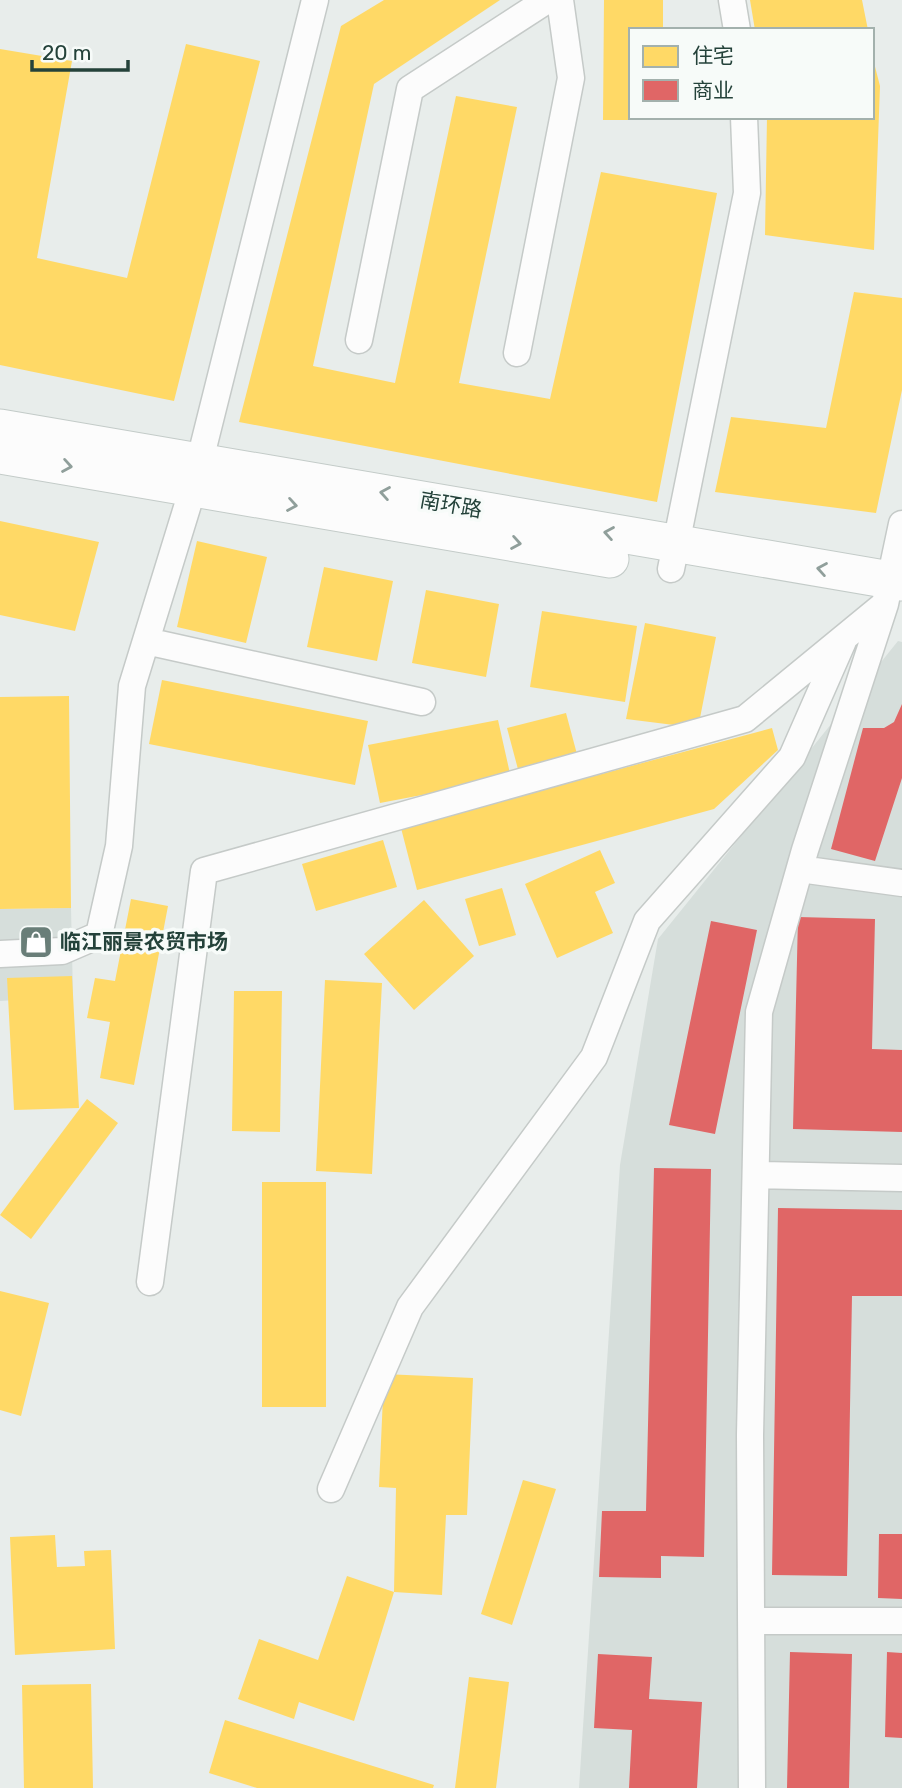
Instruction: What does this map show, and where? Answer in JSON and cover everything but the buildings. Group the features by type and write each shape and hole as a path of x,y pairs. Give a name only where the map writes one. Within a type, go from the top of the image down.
{"main road":[{"name":"南环路","path":"0,428 196,474 895,593"},
{"name":"南环路","path":"0,455 196,474"}],"street":[{"path":"0,954 62,951 99,935 120,846 131,686 196,474 316,0"},
{"path":"359,340 410,89 547,0"},
{"path":"517,353 570,78 560,0"},
{"path":"732,0 737,28"},
{"path":"674,557 747,193 744,119"},
{"path":"752,1788 750,1435 759,1012 800,869 895,593 902,524"},
{"path":"150,1282 204,870 745,719 895,593"},
{"path":"331,1489 410,1307 594,1058 647,921 792,757 845,636"},
{"path":"146,641 422,702"},
{"path":"800,869 902,883"},
{"path":"756,1175 902,1178"},
{"path":"751,1621 902,1621"}],"shaded area":[{"path":"898,641 902,642 902,1788 579,1788 620,1165 658,939"},
{"name":"临江丽景农贸市场","path":"71,908 73,997 0,1001 0,909"}],"place":[{"name":"临江丽景农贸市场","path":"36,942"}]}
